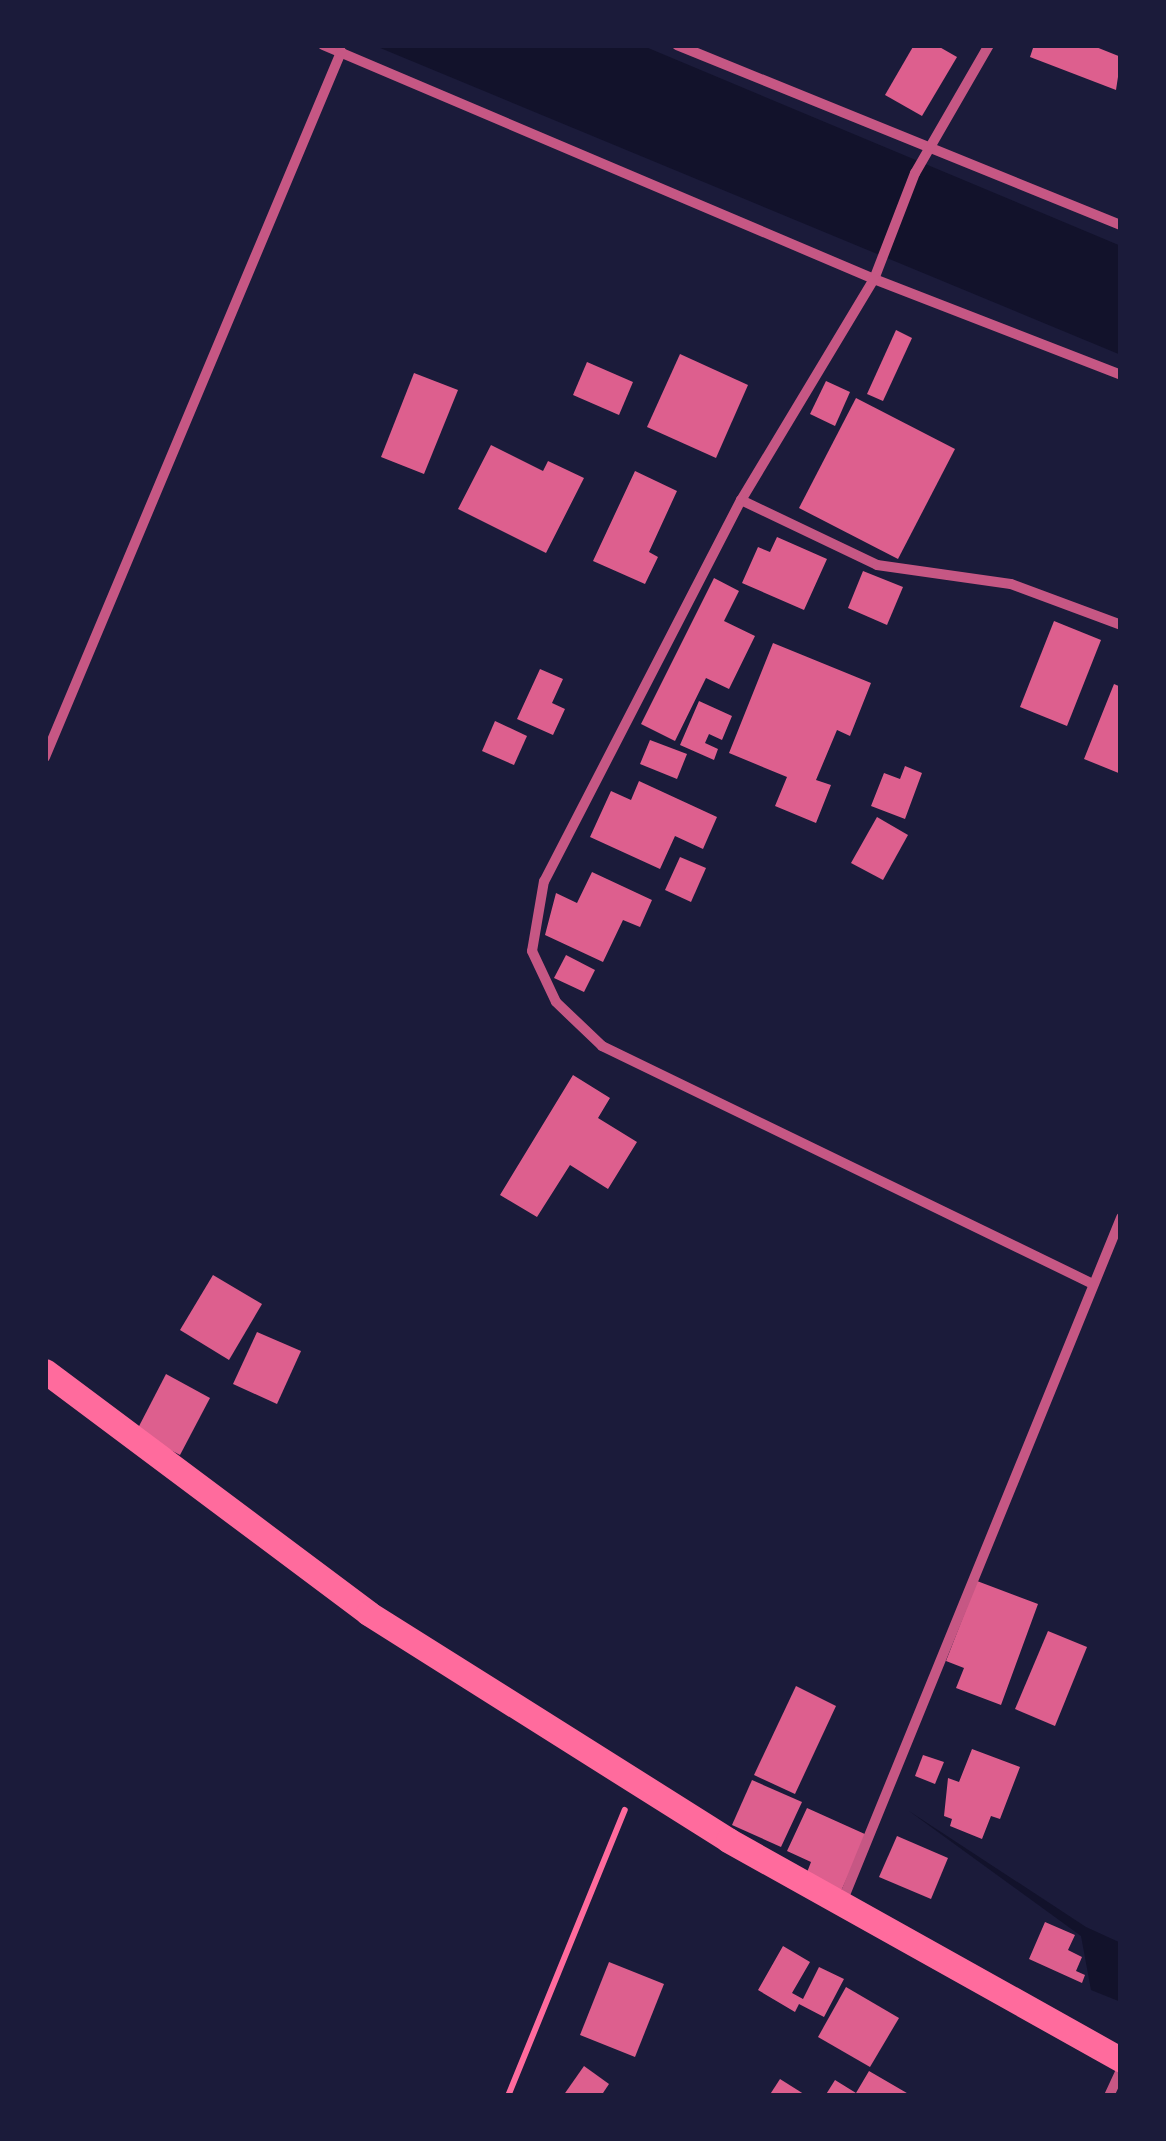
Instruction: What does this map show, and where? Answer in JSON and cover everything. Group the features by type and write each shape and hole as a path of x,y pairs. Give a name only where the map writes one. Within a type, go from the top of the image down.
{"main road":[{"path":"45,1371 368,1613 636,1784 1121,2060"}],"street":[{"path":"323,45 874,278 1121,376"},
{"path":"676,45 926,151 1121,225"},
{"path":"989,45 915,173 874,278 741,500 544,880 532,951 556,1002 602,1046 1093,1284"},
{"path":"45,757 341,52"},
{"path":"741,500 878,565 1011,584 1121,625"},
{"path":"841,1904 1121,1218"},
{"path":"1109,2096 1121,2070"}],"path":[{"path":"508,2096 636,1784"}],"shaded area":[{"path":"373,45 641,45 1121,246 1121,355"},
{"path":"909,1811 1086,1927 1121,1943 1121,2002 1091,1990 1081,1936"}],"building":[{"path":"914,45 936,45 957,57 922,116 885,95"},
{"path":"1034,45 1091,45 1121,57 1116,90 1030,57"},
{"path":"896,330 912,338 883,401 867,394"},
{"path":"680,354 748,385 716,458 647,427"},
{"path":"587,362 633,382 619,415 573,395"},
{"path":"414,373 458,390 424,474 381,457"},
{"path":"826,381 850,392 835,426 810,414"},
{"path":"856,398 955,449 898,559 799,508"},
{"path":"491,445 543,471 548,461 584,478 546,553 458,509"},
{"path":"635,471 677,491 649,552 658,557 645,584 593,561"},
{"path":"777,537 827,559 804,610 742,583 758,547 770,552"},
{"path":"863,571 903,587 887,625 848,608"},
{"path":"714,578 739,591 724,621 755,636 729,689 706,678 675,741 641,724"},
{"path":"1054,621 1101,640 1067,726 1020,707"},
{"path":"773,643 871,683 850,736 837,730 816,780 831,785 816,823 775,806 787,777 729,753"},
{"path":"540,669 563,679 552,703 565,709 553,735 517,719"},
{"path":"1114,684 1121,687 1121,774 1084,759"},
{"path":"699,701 732,716 722,740 709,734 705,743 718,749 714,760 680,745"},
{"path":"495,721 527,736 514,765 482,751"},
{"path":"650,740 687,754 677,779 640,764"},
{"path":"905,766 922,773 905,819 871,806 884,773 900,779"},
{"path":"639,781 717,817 703,849 675,836 660,869 590,837 611,791 631,800"},
{"path":"877,817 908,835 883,880 851,863"},
{"path":"680,857 706,868 691,902 665,890"},
{"path":"592,872 652,900 640,927 623,920 603,962 545,935 556,893 577,903"},
{"path":"566,955 595,970 584,992 554,978"},
{"path":"573,1075 610,1098 598,1118 637,1142 608,1189 570,1165 537,1217 500,1195"},
{"path":"213,1275 262,1304 229,1360 180,1330"},
{"path":"257,1332 301,1351 277,1404 233,1384"},
{"path":"166,1374 210,1398 180,1455 136,1432"},
{"path":"977,1581 1038,1604 1001,1705 956,1688 964,1668 946,1661"},
{"path":"1048,1631 1087,1647 1055,1726 1015,1709"},
{"path":"796,1686 836,1706 795,1794 754,1775"},
{"path":"972,1749 1020,1767 1000,1819 991,1816 982,1839 950,1826 952,1819 944,1816 948,1778 959,1782"},
{"path":"923,1755 944,1762 935,1784 915,1776"},
{"path":"752,1780 802,1802 781,1847 732,1825"},
{"path":"807,1808 867,1835 841,1891 806,1875 811,1862 787,1851"},
{"path":"897,1836 948,1858 931,1899 879,1877"},
{"path":"1045,1922 1075,1935 1068,1950 1082,1957 1076,1971 1085,1975 1082,1983 1029,1959"},
{"path":"783,1946 810,1962 792,1993 803,1999 819,1967 844,1979 824,2017 799,2004 795,2012 758,1990"},
{"path":"609,1962 664,1984 635,2057 580,2035"},
{"path":"846,1987 899,2018 870,2067 818,2037"},
{"path":"584,2066 609,2084 601,2096 563,2096"},
{"path":"869,2071 912,2096 825,2096 835,2080 856,2093"},
{"path":"780,2079 807,2096 769,2096"}]}
